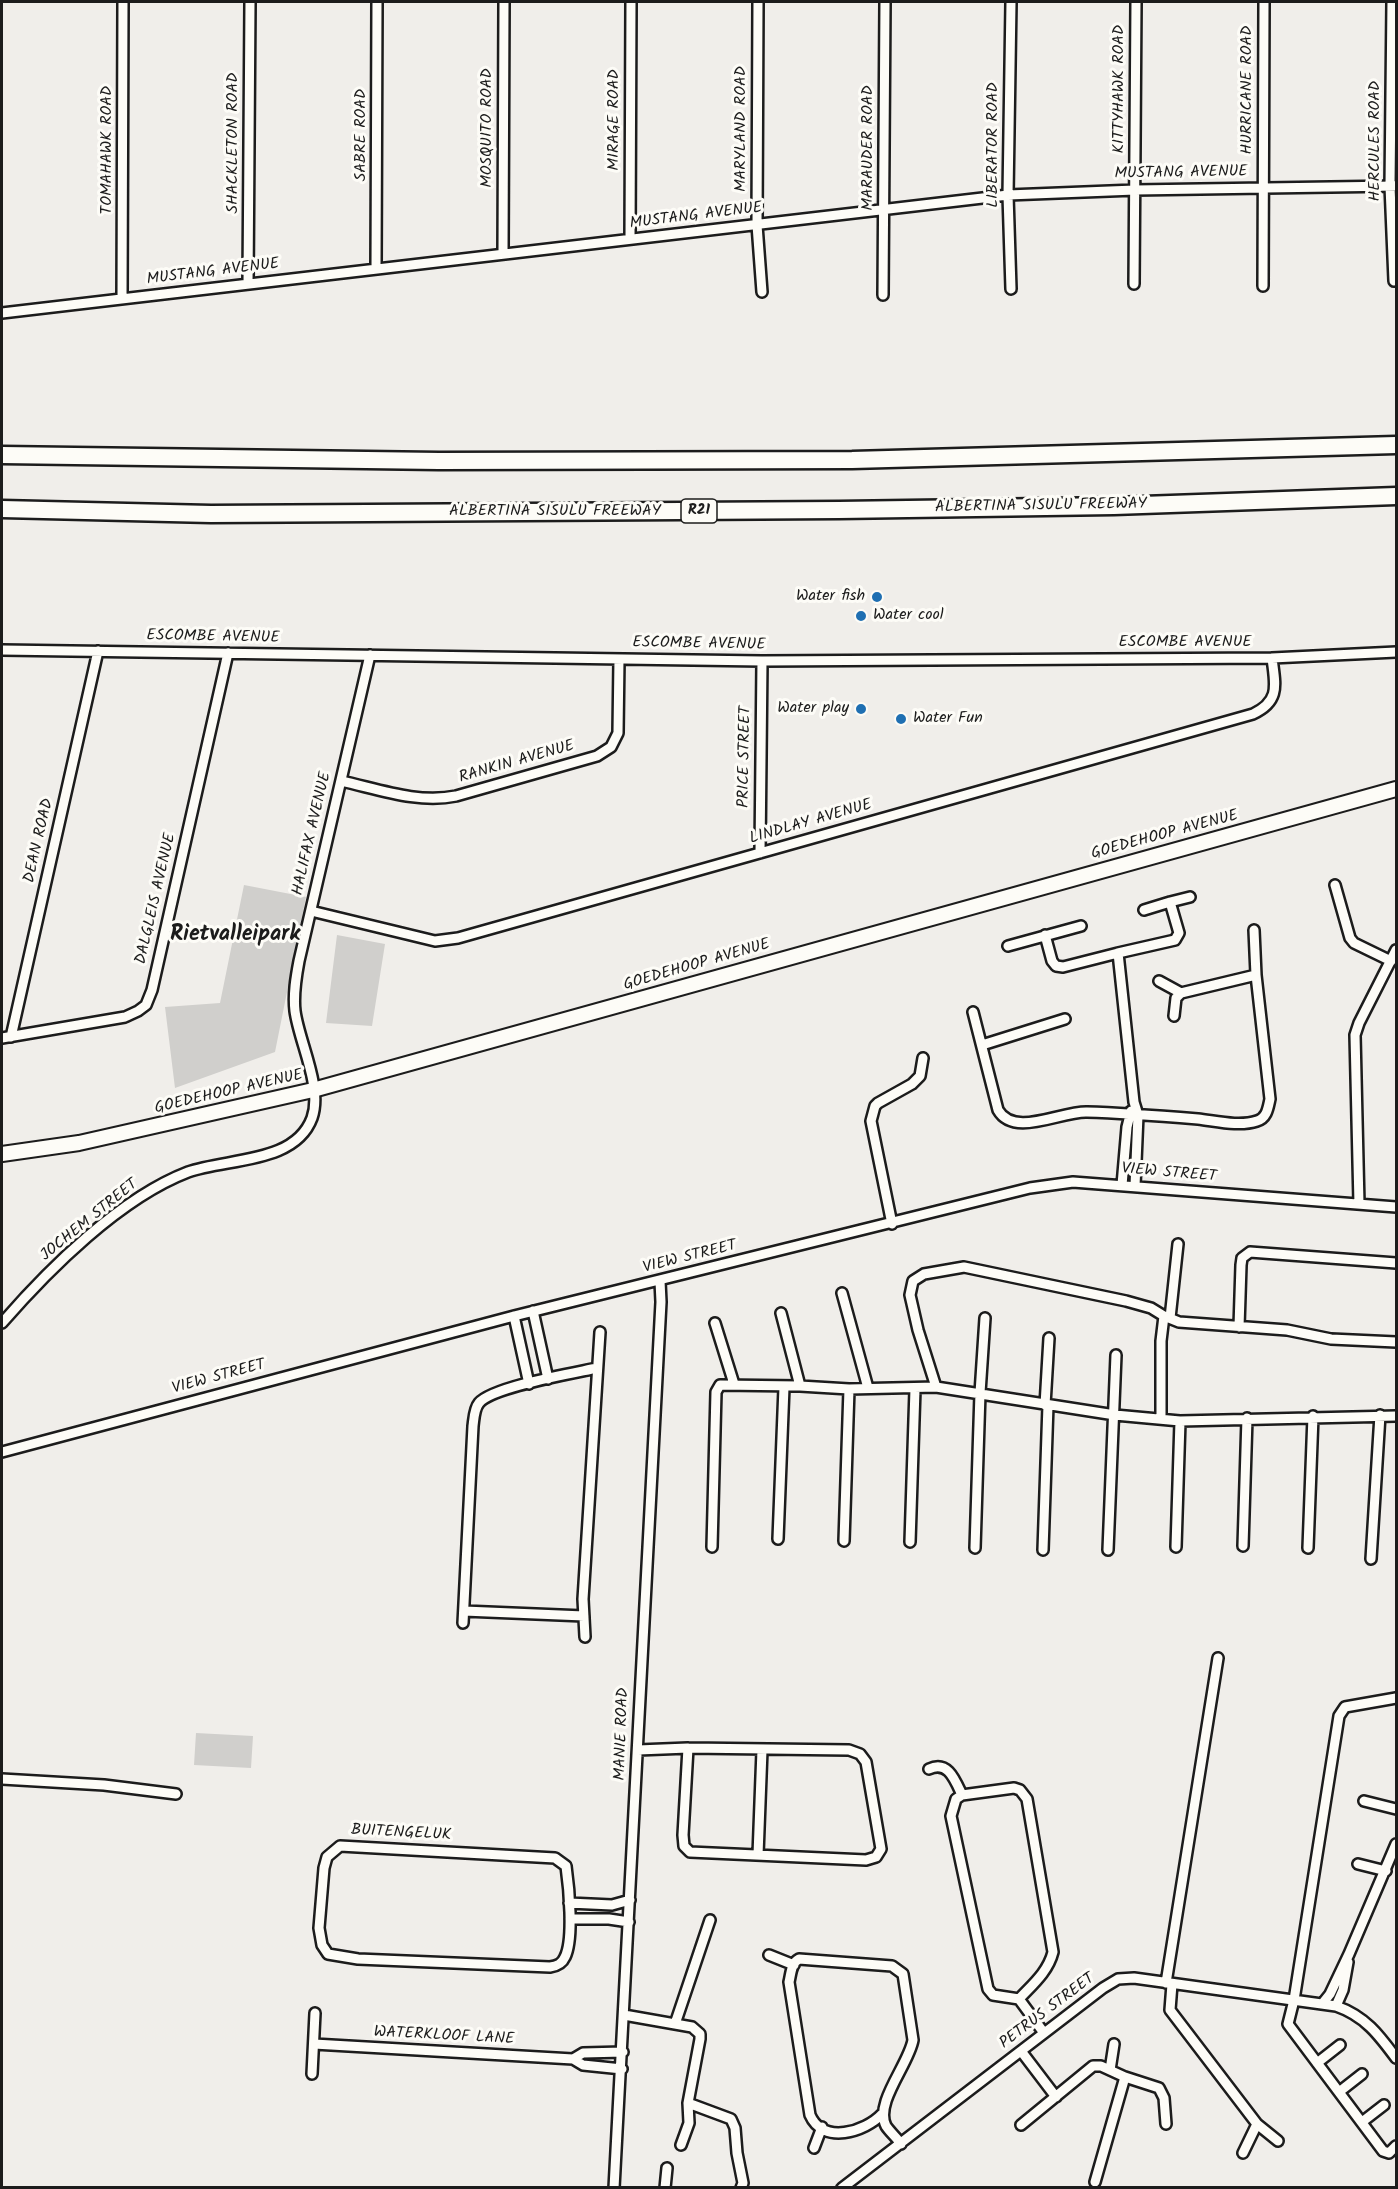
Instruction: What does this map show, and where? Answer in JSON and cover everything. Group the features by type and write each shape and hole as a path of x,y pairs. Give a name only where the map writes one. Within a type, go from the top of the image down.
{"highway":[{"path":"2,455 439,460 841,460 1396,445"},
{"name":"ALBERTINA SISULU FREEWAY","path":"2,509 212,514 816,510 1114,506 1396,496"}],"main road":[{"name":"GOEDEHOOP AVENUE","path":"2,1154 79,1143 313,1090 1396,789"}],"street":[{"name":"TOMAHAWK ROAD","path":"122,299 123,2"},
{"name":"SHACKLETON ROAD","path":"248,284 250,2"},
{"name":"SABRE ROAD","path":"376,269 377,2"},
{"name":"MOSQUITO ROAD","path":"502,254 504,2"},
{"name":"MIRAGE ROAD","path":"630,240 631,2"},
{"name":"MARYLAND ROAD","path":"758,2 757,225 762,292"},
{"name":"MARAUDER ROAD","path":"884,295 885,2"},
{"name":"LIBERATOR ROAD","path":"1011,2 1008,195 1011,289"},
{"name":"KITTYHAWK ROAD","path":"1134,284 1136,2"},
{"name":"HURRICANE ROAD","path":"1263,286 1264,2"},
{"name":"HERCULES ROAD","path":"1392,2 1394,281"},
{"name":"MUSTANG AVENUE","path":"2,313 1008,195 1134,190 1393,186"},
{"name":"ESCOMBE AVENUE","path":"2,650 762,661 1272,658 1396,652"},
{"name":"DEAN ROAD","path":"6,1037 98,651"},
{"name":"DALGLEIS AVENUE","path":"6,1037 126,1017 146,1005 165,935 228,653"},
{"name":"HALIFAX AVENUE","path":"313,1090 294,1003 299,961 370,655"},
{"name":"LINDLAY AVENUE","path":"311,911 426,939 449,940 1253,714 1268,705 1275,690 1272,658"},
{"name":"RANKIN AVENUE","path":"341,781 419,798 444,798 597,756 610,747 618,733 619,659"},
{"name":"PRICE STREET","path":"760,853 762,661"},
{"path":"1335,885 1350,938 1354,943 1391,961"},
{"path":"1144,910 1190,897"},
{"path":"1045,935 1052,961 1056,966 1063,967 1177,939 1179,933 1170,902"},
{"path":"1008,946 1081,926"},
{"path":"973,1012 998,1110 1002,1118 1009,1122 1025,1123 1082,1112 1244,1123 1260,1120 1268,1111 1270,1099 1256,975 1254,930"},
{"path":"1359,1204 1355,1035 1396,950"},
{"path":"1118,953 1134,1102 1135,1186"},
{"path":"1174,1016 1176,998 1181,993 1256,975"},
{"path":"1159,981 1181,993"},
{"path":"982,1046 1065,1019"},
{"path":"892,1224 871,1121 872,1112 878,1102 912,1084 920,1076 923,1058"},
{"name":"JOCHEM STREET","path":"2,1323 70,1252 147,1192 198,1169 277,1152 289,1146 302,1134 311,1120 313,1090"},
{"path":"1122,1185 1127,1127 1134,1114"},
{"name":"VIEW STREET","path":"2,1452 532,1311 1041,1187 1073,1182 1396,1207"},
{"path":"1161,1419 1161,1341 1178,1244"},
{"path":"1239,1327 1240,1265 1245,1254 1250,1252 1396,1263"},
{"path":"936,1387 918,1330 910,1295 913,1281 924,1274 964,1267 1126,1301 1151,1308 1179,1322 1287,1330 1331,1339 1396,1342"},
{"name":"MANIE ROAD","path":"614,2187 623,2052 661,1302 660,1281"},
{"path":"842,1293 868,1388"},
{"path":"532,1311 548,1379"},
{"path":"781,1313 800,1386"},
{"path":"514,1316 529,1384"},
{"path":"975,1548 985,1318"},
{"path":"715,1323 734,1384"},
{"path":"585,1637 583,1599 600,1332"},
{"path":"1043,1550 1049,1338"},
{"path":"1108,1550 1116,1355"},
{"path":"463,1623 474,1413 479,1402 493,1394 597,1368"},
{"path":"712,1547 716,1392 720,1385 849,1389 936,1387 1115,1415 1180,1420 1396,1416"},
{"path":"778,1539 784,1387"},
{"path":"844,1542 849,1389"},
{"path":"910,1542 915,1389"},
{"path":"1371,1559 1380,1415"},
{"path":"1308,1548 1313,1416"},
{"path":"1243,1546 1247,1418"},
{"path":"1176,1547 1180,1420"},
{"path":"464,1611 584,1616"},
{"path":"1218,1658 1169,1983 1170,2010 1257,2124 1278,2141"},
{"path":"1396,1698 1345,1707 1339,1716 1288,2026 1383,2151 1389,2153 1396,2146"},
{"path":"638,1750 688,1748 849,1750 860,1754 866,1762 881,1849 876,1857 866,1860 690,1852 684,1846 683,1835 688,1748"},
{"path":"758,1855 762,1750"},
{"path":"929,1769 939,1766 948,1770 962,1795"},
{"path":"2,1779 93,1784 176,1794"},
{"path":"1018,1999 1045,1971 1053,1952 1053,1940 1028,1799 1020,1790 1014,1788 962,1795 956,1798 951,1816 987,1989 993,1995 1018,1999 1044,2033"},
{"path":"1364,1801 1396,1809"},
{"path":"1322,2004 1330,1994 1390,1869 1396,1844"},
{"name":"BUITENGELUK","path":"345,1845 555,1858 566,1866 570,1919 566,1956 561,1964 550,1967 339,1957 328,1954 322,1945 318,1928 327,1857 332,1851 345,1845"},
{"path":"1358,1864 1390,1869"},
{"path":"569,1903 612,1905 630,1900"},
{"path":"570,1919 609,1919 629,1922"},
{"path":"675,2024 710,1920"},
{"path":"1336,2006 1343,1990 1349,1954"},
{"path":"769,1955 794,1965"},
{"path":"803,1959 881,1965 898,1968 903,1974 913,2040 911,2051 889,2093 882,2114 873,2124 845,2133 838,2133 816,2124 810,2115 789,1982 795,1961 803,1959"},
{"name":"PETRUS STREET","path":"842,2187 1103,1988 1119,1979 1134,1978 1336,2006 1349,2010 1368,2023 1396,2058"},
{"path":"312,2074 315,2013"},
{"path":"624,2015 692,2027 700,2034 688,2103 689,2123 681,2145"},
{"name":"WATERKLOOF LANE","path":"314,2044 573,2059 583,2065 622,2069"},
{"path":"1110,2070 1114,2044"},
{"path":"1317,2063 1340,2045"},
{"path":"1021,2051 1056,2097"},
{"name":"WATERKLOOF LANE","path":"573,2059 583,2053 623,2052"},
{"path":"1021,2125 1093,2066 1101,2066 1159,2088 1164,2098 1166,2124"},
{"path":"1339,2092 1362,2074"},
{"path":"1095,2182 1125,2077"},
{"path":"688,2103 730,2119 735,2128 736,2153 743,2183 741,2187"},
{"path":"1362,2122 1384,2105"},
{"path":"882,2114 886,2126 901,2144"},
{"path":"1243,2153 1257,2124"},
{"path":"814,2148 822,2127"},
{"path":"664,2187 667,2168"}],"shaded area":[{"path":"244,885 306,897 275,1052 175,1088 165,1007 220,1003"},
{"path":"337,935 385,944 372,1026 326,1023"},
{"path":"196,1733 253,1736 251,1768 194,1765"}],"place":[{"name":"Water fish","path":"877,597"},
{"name":"Water cool","path":"861,616"},
{"name":"Water play","path":"861,709"},
{"name":"Water Fun","path":"901,719"}],"district":[{"name":"Rietvalleipark","path":"235,936"}]}
